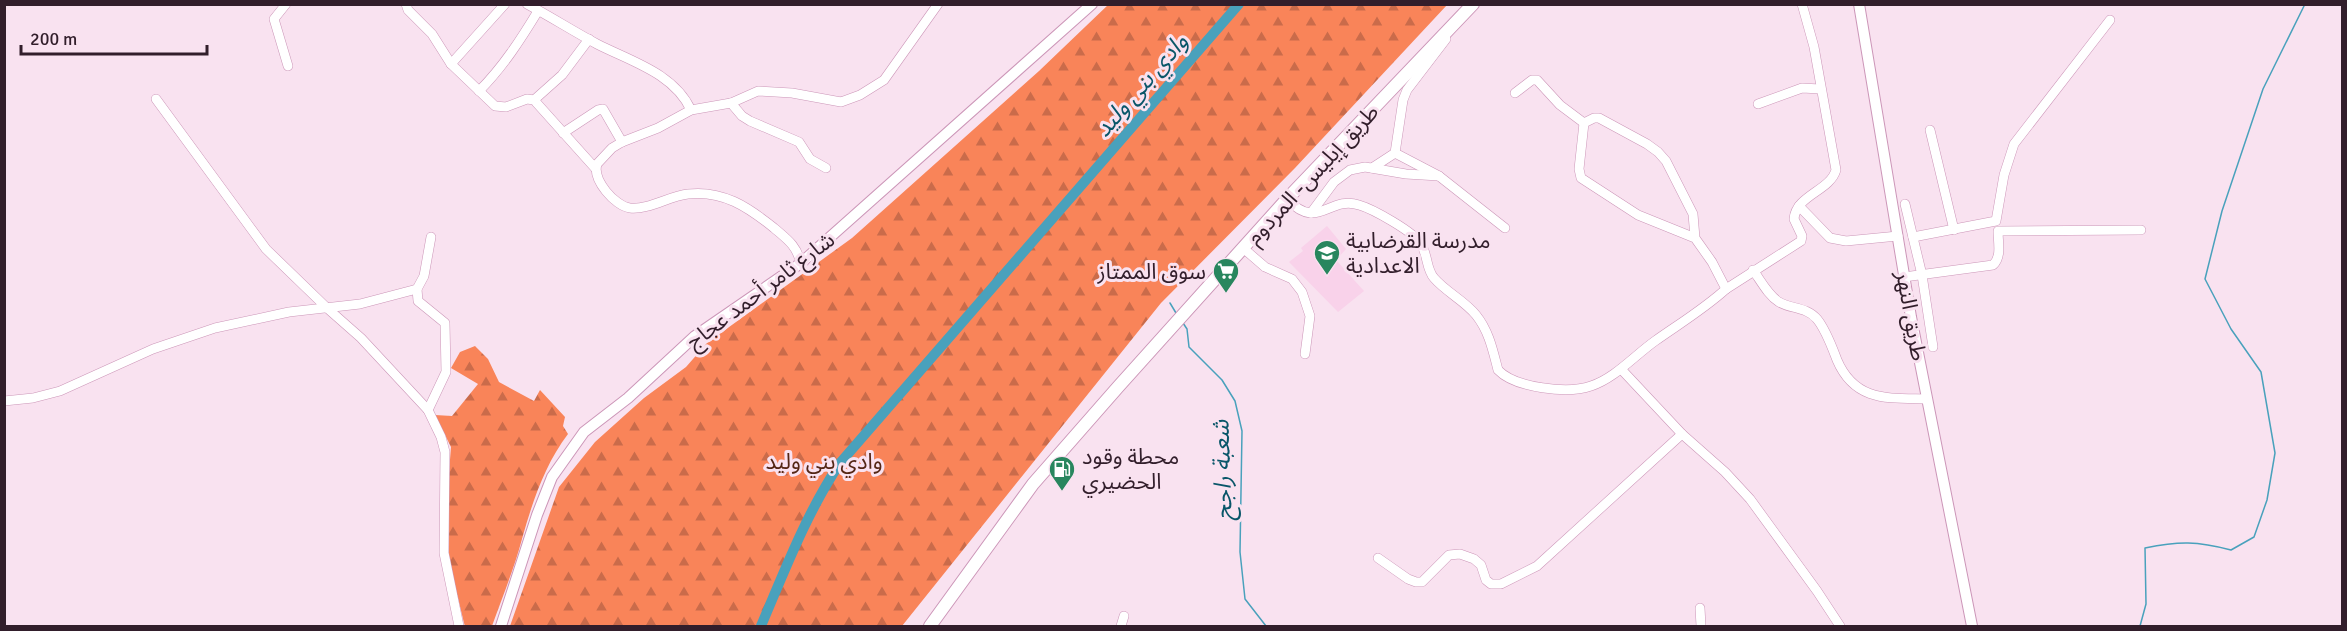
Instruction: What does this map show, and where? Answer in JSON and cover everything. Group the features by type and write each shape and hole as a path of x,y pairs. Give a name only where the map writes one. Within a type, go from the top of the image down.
{"highway":[{"name":"طريق إيليس- المردوم","path":"930,627 1033,484 1287,199 1452,29 1473,4"}],"main road":[{"name":"شارع ثامر أحمد عجاج","path":"501,627 537,515 552,477 584,432 628,398 695,336 801,263 1092,4"},
{"name":"طريق النهر","path":"1859,4 1904,277 1972,627"}],"street":[{"path":"286,4 274,19 288,66"},
{"path":"406,4 408,10 432,34 451,64 495,106 511,106 527,99 534,100 595,168 608,192 623,206 640,208 671,197 701,193 723,196 750,208 797,250 801,263"},
{"path":"451,64 505,4"},
{"path":"527,4 589,39 652,70 673,86 688,102 691,110"},
{"path":"595,168 600,159 622,142 658,128 691,110 731,103 758,91 792,93 841,102 860,95 884,80 938,4"},
{"path":"1372,168 1395,153 1403,100 1407,90 1452,29 1480,4"},
{"path":"1287,199 1298,211 1311,213 1344,204 1360,205 1413,235 1420,243 1433,278 1476,315 1485,328 1498,370 1510,380 1538,388 1585,388 1594,385 1621,369 1753,270 1801,241 1802,236 1794,219 1799,206 1830,180 1836,170 1814,47 1802,4"},
{"path":"479,91 495,75 523,37 538,11"},
{"path":"1904,277 1993,265 1998,261 1997,226 2004,175 2014,144 2110,20"},
{"path":"534,100 562,75 589,39"},
{"path":"1515,93 1532,80 1537,80 1560,105 1584,123"},
{"path":"1758,104 1802,88 1820,89"},
{"path":"156,99 266,249 361,338 428,410 441,437 445,452 444,553 459,627"},
{"path":"731,103 742,116 750,121 799,142 810,159 826,168"},
{"path":"563,133 603,109 622,142"},
{"path":"1584,123 1599,118 1658,152 1666,161 1693,214 1695,238 1712,262 1726,289"},
{"path":"1584,123 1579,169 1581,178 1638,215 1695,238"},
{"path":"1930,130 1954,230"},
{"path":"1395,153 1439,176 1505,228"},
{"path":"1311,213 1339,177 1350,170 1372,168 1406,174 1439,176"},
{"path":"1905,204 1922,275 1933,347"},
{"path":"1799,206 1823,233 1837,240 1898,236"},
{"path":"1913,237 1997,226 2141,230"},
{"path":"428,410 446,372 447,328 442,319 418,301 417,290 424,276 430,237"},
{"path":"1243,248 1265,267 1292,279 1302,292 1310,316 1305,354"},
{"path":"1753,270 1770,293 1781,303 1803,310 1817,318 1840,366 1861,392 1894,398 1927,399"},
{"path":"4,401 33,398 60,390 153,349 198,333 290,312 360,304 417,290"},
{"path":"1621,369 1682,434 1725,472 1750,499 1817,591 1840,627"},
{"path":"1378,558 1408,579 1420,582 1449,555 1460,554 1474,559 1481,565 1486,580 1491,584 1501,584 1537,566 1682,434"},
{"path":"1700,608 1701,627"},
{"path":"1121,627 1124,616"}],"shaded area":[{"name":"مدرسة القرضابية الاعدادية","path":"1327,226 1346,249 1336,260 1364,291 1338,312 1289,262 1303,251 1301,248"}],"green space":[{"name":"وادي بني وليد","path":"1109,4 1447,5 1295,168 1161,303 902,626 510,626 559,487 595,442 644,398 686,367 707,343 852,238 1039,71"},
{"path":"475,346 488,359 499,382 534,401 540,390 565,417 563,426 568,434 540,484 492,626 465,626 464,623 449,561 448,485 451,447 435,415 452,416 478,384 451,368 460,352"}],"waterway":[{"name":"وادي بني وليد","path":"761,626 806,522 840,463 1239,4"},
{"path":"2140,626 2146,604 2145,548 2188,543 2231,550 2254,537 2267,500 2275,453 2261,372 2231,329 2205,279 2222,211 2263,89 2305,4"},
{"path":"1170,303 1176,313"},
{"name":"شعبة راجح","path":"1183,323 1187,329 1189,347 1222,380 1235,401 1242,431 1240,552 1245,599 1266,626"}],"place":[{"name":"مدرسة القرضابية الاعدادية","path":"1327,276"},
{"name":"سوق الممتاز","path":"1226,294"},
{"name":"محطة وقود الحضيري","path":"1062,492"}]}
